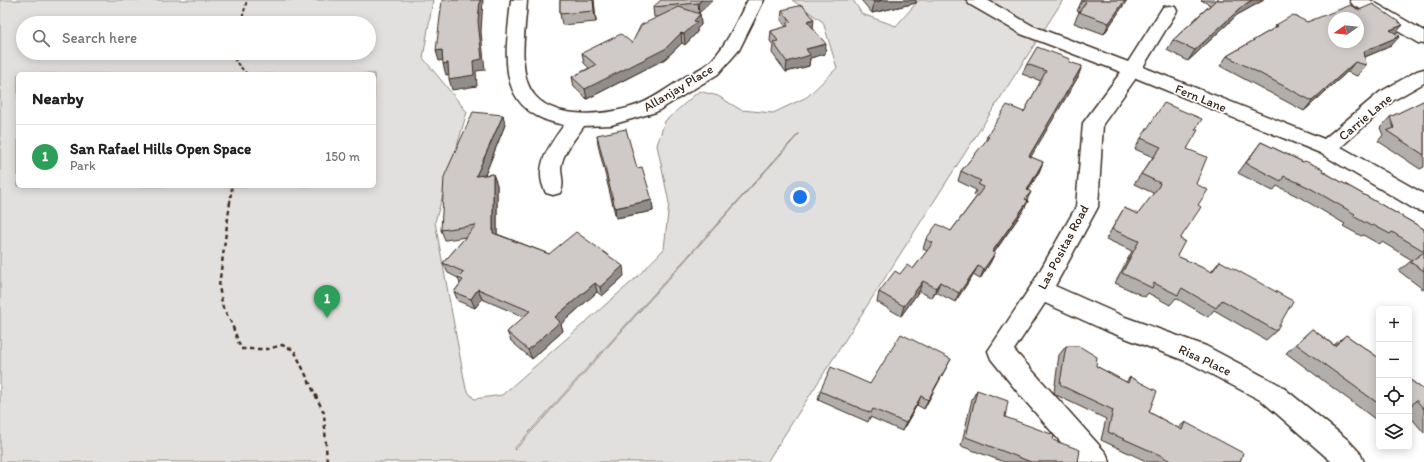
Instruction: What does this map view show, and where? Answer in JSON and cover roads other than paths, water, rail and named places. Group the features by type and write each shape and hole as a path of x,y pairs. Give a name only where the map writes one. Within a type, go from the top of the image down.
{"street":[{"name":"Allanjay Place","path":"519,0 516,55 519,84 530,103 552,115 578,120 610,120 645,110 717,65 735,46 747,15 756,0"},
{"name":"Fern Lane","path":"975,0 1027,30 1132,70 1327,148 1424,204"},
{"path":"1358,0 1424,39"},
{"name":"Las Positas Road","path":"1096,462 1029,387 1000,351 1041,290 1087,207 1093,123 1132,70 1169,11"},
{"name":"Carrie Lane","path":"1327,148 1387,96 1424,75"},
{"path":"553,187 551,167 556,151 578,120"},
{"name":"Risa Place","path":"1041,290 1116,324 1197,354 1271,393 1338,449 1350,462"}],"place":[{"name":"San Rafael Hills Open Space","path":"327,318"}]}
